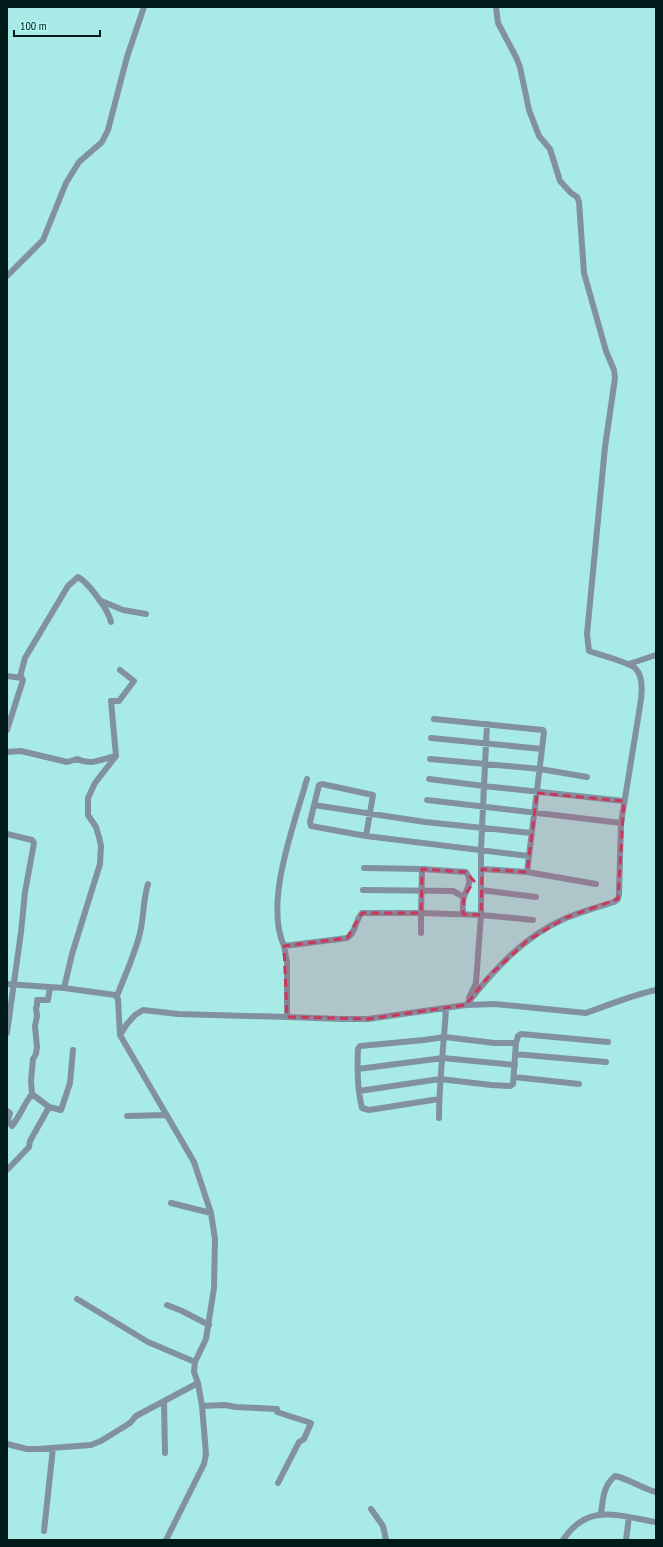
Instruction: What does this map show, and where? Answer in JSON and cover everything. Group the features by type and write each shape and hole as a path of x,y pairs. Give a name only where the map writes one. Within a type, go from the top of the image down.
{"street":[{"path":"7,276 43,240 58,206 63,190 79,162 102,142 108,130 127,57 144,7"},
{"path":"466,1005 489,976 527,941 565,918 614,902 618,899 621,823 642,687 636,668 629,664 589,651 587,641 605,447 615,373 606,351 584,273 579,202 577,197 560,181 550,149 539,136 529,110 520,68 516,57 498,23 496,7"},
{"path":"7,730 23,680 20,678 25,658 71,583 78,577 81,579 107,611 111,622"},
{"path":"99,600 123,610 146,614"},
{"path":"629,664 656,655"},
{"path":"64,988 72,954 100,864 101,846 96,827 88,815 88,798 95,783 116,756 111,701 119,701 134,681 120,670"},
{"path":"7,676 20,678"},
{"path":"434,719 543,730 540,769 527,872"},
{"path":"466,1005 476,983 482,869 481,850 484,807 484,765 487,724"},
{"path":"430,738 542,749"},
{"path":"7,752 20,751 67,762 77,759 85,763 91,763 116,756"},
{"path":"430,759 540,769 587,776"},
{"path":"429,779 624,801"},
{"path":"287,1017 287,962 277,915 278,891 282,867 307,780"},
{"path":"366,836 373,794 322,784 318,787 310,825 366,836 529,856"},
{"path":"427,800 621,823"},
{"path":"314,805 370,815 482,829 531,833"},
{"path":"7,834 32,840 34,843 25,892 22,932 10,985 7,1033"},
{"path":"364,868 422,869 466,872 469,875 469,886 464,897 463,914"},
{"path":"421,933 422,869"},
{"path":"482,869 527,872 596,884"},
{"path":"148,884 144,897 140,933 132,959 117,996 120,1035 194,1162 211,1213 215,1239 214,1288 209,1325 206,1339 195,1362 194,1372 198,1383 202,1406 206,1441 205,1460 166,1540"},
{"path":"363,890 453,891 464,897"},
{"path":"481,890 536,896"},
{"path":"284,946 347,938 352,934 358,918 362,913 463,914 533,920"},
{"path":"10,985 64,988 117,996"},
{"path":"7,1111 10,1113 8,1120 12,1126 17,1120 24,1104 32,1094 31,1081 33,1058 36,1054 37,1047 35,1026 37,1016 36,1008 38,1005 37,1000 48,1000 50,987"},
{"path":"120,1035 134,1015 143,1010 178,1014 341,1020 368,1019 466,1005 494,1004 586,1013 598,1010 637,994 656,990"},
{"path":"439,1118 440,1079 445,1037 446,1008"},
{"path":"359,1091 440,1079 510,1086 513,1084 514,1077 516,1044 518,1036 521,1034 608,1042"},
{"path":"439,1099 364,1109 362,1108 359,1091 358,1049 362,1046 445,1037 516,1044"},
{"path":"32,1094 49,1107 62,1110 70,1083 73,1050"},
{"path":"515,1054 606,1062"},
{"path":"358,1069 443,1058 514,1065"},
{"path":"514,1077 579,1084"},
{"path":"8,1169 29,1147 30,1141 49,1107"},
{"path":"127,1116 166,1115"},
{"path":"171,1202 211,1213"},
{"path":"77,1299 148,1342 195,1362"},
{"path":"168,1305 209,1325"},
{"path":"7,1444 27,1449 91,1445 101,1441 130,1423 136,1416 198,1383"},
{"path":"164,1402 165,1453"},
{"path":"202,1406 225,1404 236,1407 277,1409 277,1412 311,1422 304,1439 298,1442 278,1483"},
{"path":"44,1531 53,1448"},
{"path":"601,1514 602,1501 606,1488 608,1483 615,1476 621,1477 643,1488 656,1492"},
{"path":"371,1509 383,1526 386,1540"},
{"path":"563,1540 578,1522 601,1514 613,1514 656,1522"},
{"path":"626,1540 629,1518"}],"highlighted area":[{"path":"537,793 624,801 618,899 565,918 527,941 489,976 466,1005 368,1019 287,1017 284,946 347,938 362,913 421,913 422,869 466,872 474,881 464,897 463,914 481,915 482,869 527,872"}]}
